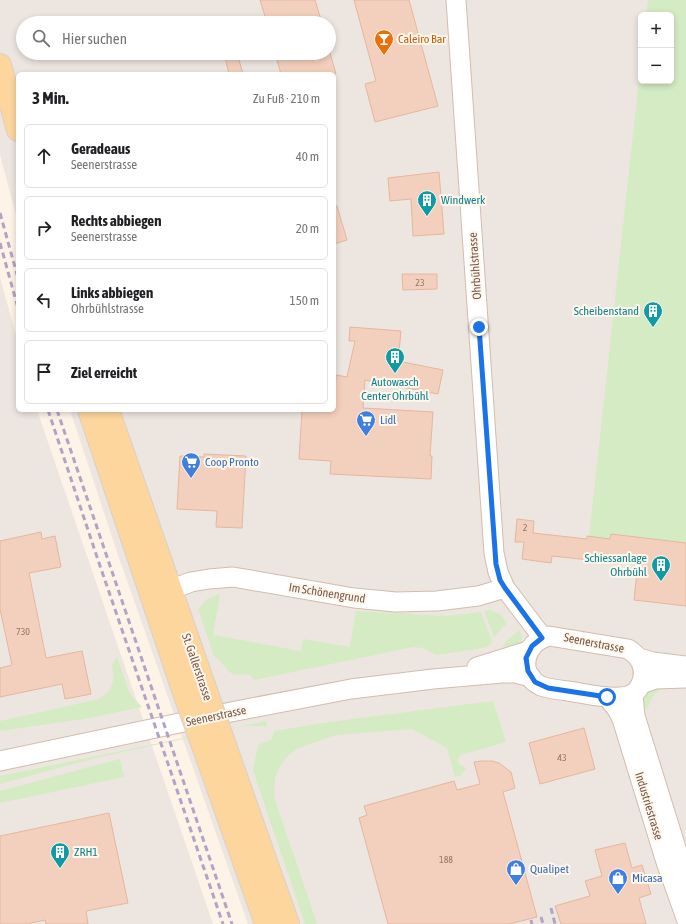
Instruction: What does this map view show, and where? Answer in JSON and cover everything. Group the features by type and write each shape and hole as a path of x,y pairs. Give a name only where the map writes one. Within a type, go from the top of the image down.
{"main road":[{"name":"Ohrbühlstrasse","path":"456,0 494,553 498,572 505,588 542,638"},
{"path":"0,65 16,123"},
{"name":"St. Gallerstrasse","path":"90,412 161,593"},
{"name":"St. Gallerstrasse","path":"109,412 161,593 192,685 218,757 288,924"},
{"name":"Im Schönengrund","path":"161,593 191,582 233,577 354,598 396,602 451,600 478,596 505,588"},
{"name":"Seenerstrasse","path":"433,679 528,652 537,641 542,638 556,636 622,647 634,653 639,658 643,670 643,677 637,689"},
{"path":"528,652 526,665 531,677"},
{"name":"Seenerstrasse","path":"639,658 653,662 686,666"},
{"name":"Seenerstrasse","path":"0,761 236,711 351,689 433,679 516,673 531,677 541,686 548,688 607,697 620,697 655,679 686,678"},
{"name":"Industriestrasse","path":"637,689 635,716 686,880"},
{"name":"Industriestrasse","path":"607,697 617,709 622,719 666,862 686,918"},
{"name":"St. Gallerstrasse","path":"218,757 266,924"}],"shaded area":[{"path":"0,0 686,0 686,924 248,924 118,555 71,412 336,412 336,72 16,72 16,215 0,155"},
{"path":"0,278 16,335 16,412 38,412 213,924 0,924"}],"green space":[{"path":"648,0 686,0 686,543 611,534 610,539 589,537 638,84 674,84 674,12 646,12"},
{"path":"220,594 213,635 301,651 303,639 350,647 356,611 447,616 481,612 492,641 491,644 483,648 436,655 423,648 413,647 254,680 252,677 247,675 231,673 214,656 198,609 207,599"},
{"path":"490,610 500,614 507,623 494,637 484,611"},
{"path":"519,630 522,637 520,646 502,651 505,642"},
{"path":"117,657 130,694 142,707 84,719 0,731 0,721 95,700 101,697 109,691 113,682 112,665"},
{"path":"664,686 653,696 648,707 640,710 642,699 647,693"},
{"path":"493,701 506,742 461,755 458,759 458,764 464,766 466,770 461,772 462,775 455,777 447,748 412,729 336,735 295,750 281,764 275,778 274,797 317,924 305,924 253,770 258,745 272,739 274,731 330,722"},
{"path":"266,721 267,726 244,726 122,752 0,784 0,776"},
{"path":"120,759 124,777 0,803 0,791"}],"building":[{"path":"260,0 315,0 320,16 265,16"},
{"path":"354,0 409,0 438,106 375,122 365,84 376,81"},
{"path":"226,60 239,60 242,72 229,72"},
{"path":"277,60 332,60 335,72 280,72"},
{"name":"Windwerk","path":"439,172 444,234 413,236 411,199 390,201 388,178"},
{"path":"336,206 337,206 347,240 336,243"},
{"path":"402,274 437,274 437,289 403,290"},
{"name":"Lidl","path":"350,327 401,331 398,361 443,370 438,394 365,380 363,408 433,412 430,456 432,456 431,479 330,474 331,461 299,459 302,412 336,412 336,375 347,377 355,341 349,341"},
{"path":"204,454 246,456 242,528 216,527 217,511 177,509 180,456 204,457"},
{"name":"Schiessanlage Ohrbühl","path":"517,519 534,521 533,533 587,539 587,536 610,539 611,534 686,543 686,606 634,600 638,563 608,560 608,562 552,556 551,563 522,559 524,542 515,542"},
{"path":"41,532 42,539 55,536 61,567 29,573 46,658 82,651 91,694 65,699 62,684 0,697 0,668 12,665 0,609 0,541"},
{"path":"584,728 595,769 540,784 529,743"},
{"path":"482,761 499,763 511,772 515,788 503,792 537,917 509,924 388,924 359,818 367,815 364,806 454,781 457,790 480,784 474,762"},
{"name":"ZRH1","path":"109,813 128,903 86,911 88,924 46,924 45,920 27,924 0,924 0,836"},
{"name":"Micasa","path":"625,843 632,868 642,865 651,894 639,898 646,924 561,924 555,906 590,896 585,881 602,876 595,850"}],"railway":[{"path":"0,213 16,271"},
{"path":"0,243 16,301"},
{"path":"49,412 223,924"},
{"path":"58,412 232,924"},
{"path":"551,908 555,924"},
{"path":"541,917 543,924"},
{"path":"531,920 532,924"}],"place":[{"name":"Caleiro Bar","path":"384,56"},
{"name":"Windwerk","path":"427,217"},
{"name":"Scheibenstand","path":"653,328"},
{"name":"Autowasch Center Ohrbühl","path":"395,374"},
{"name":"Lidl","path":"366,437"},
{"name":"Coop Pronto","path":"191,479"},
{"name":"Schiessanlage Ohrbühl","path":"661,582"},
{"name":"ZRH1","path":"60,869"},
{"name":"Qualipet","path":"516,886"},
{"name":"Micasa","path":"618,895"}],"route":[{"path":"479,327 494,553 496,564 500,580 542,638 532,646 528,652 526,665 528,671 535,682 541,686 607,697"}]}
